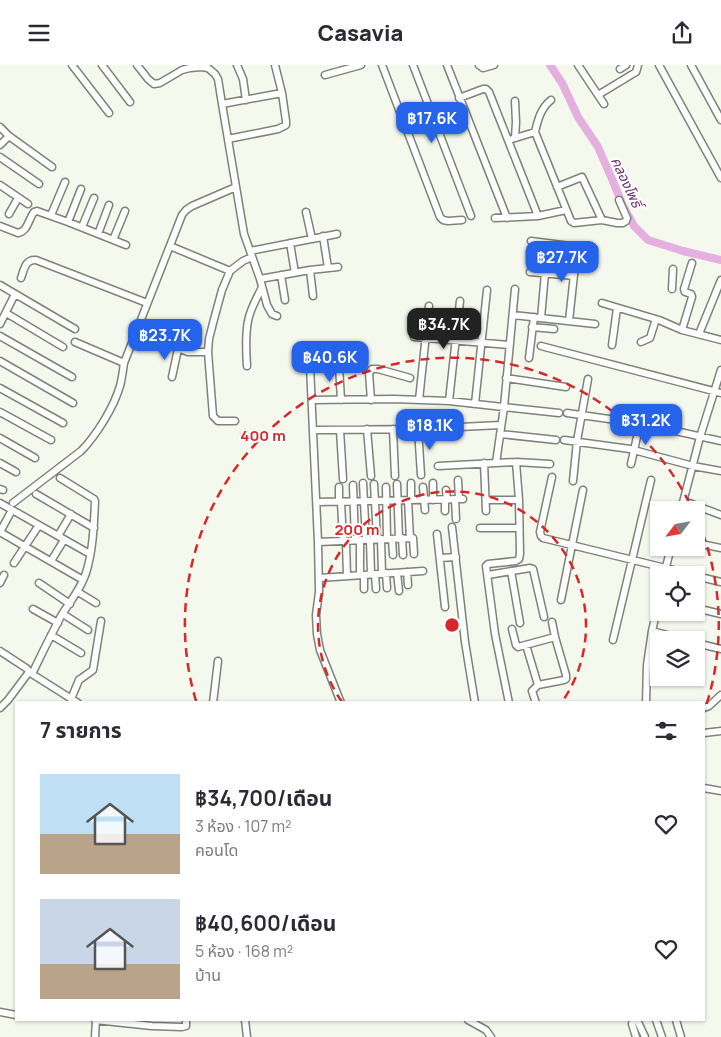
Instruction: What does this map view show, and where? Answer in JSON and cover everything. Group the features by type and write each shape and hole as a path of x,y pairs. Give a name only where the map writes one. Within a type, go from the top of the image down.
{"street":[{"path":"72,65 109,113"},
{"path":"102,65 130,102"},
{"path":"137,65 151,83 157,84 182,70 202,66 212,70 218,79 244,234 270,311 277,316"},
{"path":"237,65 243,79 246,100"},
{"path":"228,139 278,129 286,125 282,93 275,65"},
{"path":"325,75 342,68 362,65"},
{"path":"382,65 440,217 448,221 462,220"},
{"path":"412,65 471,216"},
{"path":"447,65 507,218"},
{"path":"479,65 483,68 494,65"},
{"path":"578,65 604,104"},
{"path":"598,95 636,72 638,65"},
{"path":"659,65 721,178"},
{"path":"692,65 721,120"},
{"path":"459,98 483,89 489,92 511,139 538,216"},
{"path":"222,104 282,93"},
{"path":"551,100 542,109 534,132 571,221 573,223 602,220 623,223 627,218 619,199"},
{"path":"511,139 516,123 515,101"},
{"path":"0,127 9,136 52,167"},
{"path":"511,139 534,132"},
{"path":"0,145 9,136"},
{"path":"0,157 39,184"},
{"path":"557,187 582,177 602,220"},
{"path":"52,215 64,183"},
{"path":"0,185 28,204"},
{"path":"13,503 82,451 112,408 120,386 124,363 182,215 192,206 236,187"},
{"path":"68,222 81,189"},
{"path":"9,214 18,198"},
{"path":"82,227 94,198"},
{"path":"98,234 109,205"},
{"path":"494,218 538,216 566,209"},
{"path":"0,226 21,233 26,228 34,212 38,211 126,245"},
{"path":"113,240 125,211"},
{"path":"306,212 312,239"},
{"path":"235,421 218,421 213,416 208,352 209,339 225,280 230,271 251,254 337,233"},
{"path":"323,236 328,268"},
{"path":"530,241 594,249"},
{"path":"290,243 295,273"},
{"path":"170,246 230,271"},
{"path":"569,321 577,247"},
{"path":"21,279 27,263 36,260 147,303"},
{"path":"682,330 692,297 684,291 692,263"},
{"path":"260,279 338,267"},
{"path":"673,269 672,285 686,284"},
{"path":"310,270 314,296"},
{"path":"530,272 574,276"},
{"path":"529,358 532,327 537,317 544,273"},
{"path":"280,275 285,300"},
{"path":"699,334 721,280"},
{"path":"0,285 75,329"},
{"path":"247,366 246,339 248,321 250,312 262,287"},
{"path":"496,463 504,407 515,289"},
{"path":"475,404 488,290"},
{"path":"0,324 15,294"},
{"path":"449,401 460,301"},
{"path":"602,303 721,341"},
{"path":"419,399 429,306"},
{"path":"612,345 617,307"},
{"path":"6,313 63,347"},
{"path":"513,315 595,324"},
{"path":"641,342 650,337 656,319"},
{"path":"532,327 554,329"},
{"path":"136,333 188,352 208,352"},
{"path":"0,336 72,377"},
{"path":"414,337 510,345"},
{"path":"75,342 124,363"},
{"path":"541,347 721,393"},
{"path":"172,377 178,349"},
{"path":"0,361 73,403"},
{"path":"310,366 319,577 316,615 317,634 320,650 340,701"},
{"path":"340,366 341,400"},
{"path":"371,400 369,373 372,369 410,378"},
{"path":"684,501 700,437 721,371"},
{"path":"506,378 566,387"},
{"path":"572,481 588,379"},
{"path":"0,388 62,423"},
{"path":"312,401 419,399 559,413"},
{"path":"0,412 51,441"},
{"path":"567,413 640,423 721,441"},
{"path":"631,464 640,423"},
{"path":"313,430 418,429 501,425"},
{"path":"367,429 371,476"},
{"path":"394,429 395,476"},
{"path":"418,429 421,475"},
{"path":"340,430 343,479"},
{"path":"500,434 556,439"},
{"path":"0,438 35,458"},
{"path":"564,440 634,450 721,471"},
{"path":"509,701 486,566 488,564 519,559 516,462"},
{"path":"438,466 516,462 550,464"},
{"path":"0,463 16,472"},
{"path":"484,463 486,511"},
{"path":"552,477 540,533 541,536 633,559 652,566"},
{"path":"0,708 30,673 63,614 78,592 87,571 94,528 95,501 60,478"},
{"path":"456,519 454,499 458,480"},
{"path":"613,640 651,480"},
{"path":"363,483 364,501 379,539 403,555"},
{"path":"410,538 411,483"},
{"path":"433,483 433,500"},
{"path":"364,589 373,574 379,539 374,484"},
{"path":"373,574 379,539 398,500 397,484"},
{"path":"353,485 353,501 392,555"},
{"path":"339,487 347,576"},
{"path":"376,589 373,574 386,500 386,487"},
{"path":"423,487 424,510"},
{"path":"446,490 454,499"},
{"path":"561,600 583,490"},
{"path":"36,493 94,528"},
{"path":"317,502 454,499"},
{"path":"445,511 454,499"},
{"path":"486,500 518,500"},
{"path":"0,503 90,554"},
{"path":"705,509 721,515"},
{"path":"12,510 0,531 2,536 26,546 83,580"},
{"path":"58,536 70,515"},
{"path":"14,563 39,525"},
{"path":"452,527 465,642 475,701"},
{"path":"480,529 519,528"},
{"path":"437,534 445,607"},
{"path":"318,542 413,538 414,554"},
{"path":"52,561 64,540"},
{"path":"705,545 721,548"},
{"path":"440,558 456,557"},
{"path":"488,575 533,569 544,617"},
{"path":"319,577 423,571"},
{"path":"511,571 520,623"},
{"path":"407,572 408,585"},
{"path":"397,573 399,591"},
{"path":"373,574 387,588"},
{"path":"0,583 4,575"},
{"path":"705,578 721,582"},
{"path":"39,583 70,604"},
{"path":"78,592 96,603"},
{"path":"32,609 58,623"},
{"path":"705,610 721,614"},
{"path":"63,614 88,630"},
{"path":"71,699 79,680 93,670 101,621"},
{"path":"652,631 654,621"},
{"path":"535,701 532,691 538,685 564,681 566,679 552,622"},
{"path":"512,629 518,647 555,637"},
{"path":"51,635 81,653"},
{"path":"526,645 538,685"},
{"path":"646,701 647,665 650,645"},
{"path":"705,645 721,649"},
{"path":"0,651 26,668 30,673 74,701"},
{"path":"213,701 218,661"},
{"path":"705,708 721,695"},
{"path":"705,733 721,731"},
{"path":"705,788 721,791"},
{"path":"0,1013 15,1015"},
{"path":"95,1037 96,1021"},
{"path":"105,1021 182,1027 186,1026 186,1021"},
{"path":"245,1021 247,1037"},
{"path":"470,1021 486,1030 491,1037"},
{"path":"633,1021 636,1037"},
{"path":"637,1021 645,1037"},
{"path":"656,1021 662,1037"},
{"path":"676,1021 681,1037"}],"waterway":[{"name":"คลองโพธิ์","path":"550,65 562,83 578,117 598,147 623,206 634,226 648,240 721,260"}]}
